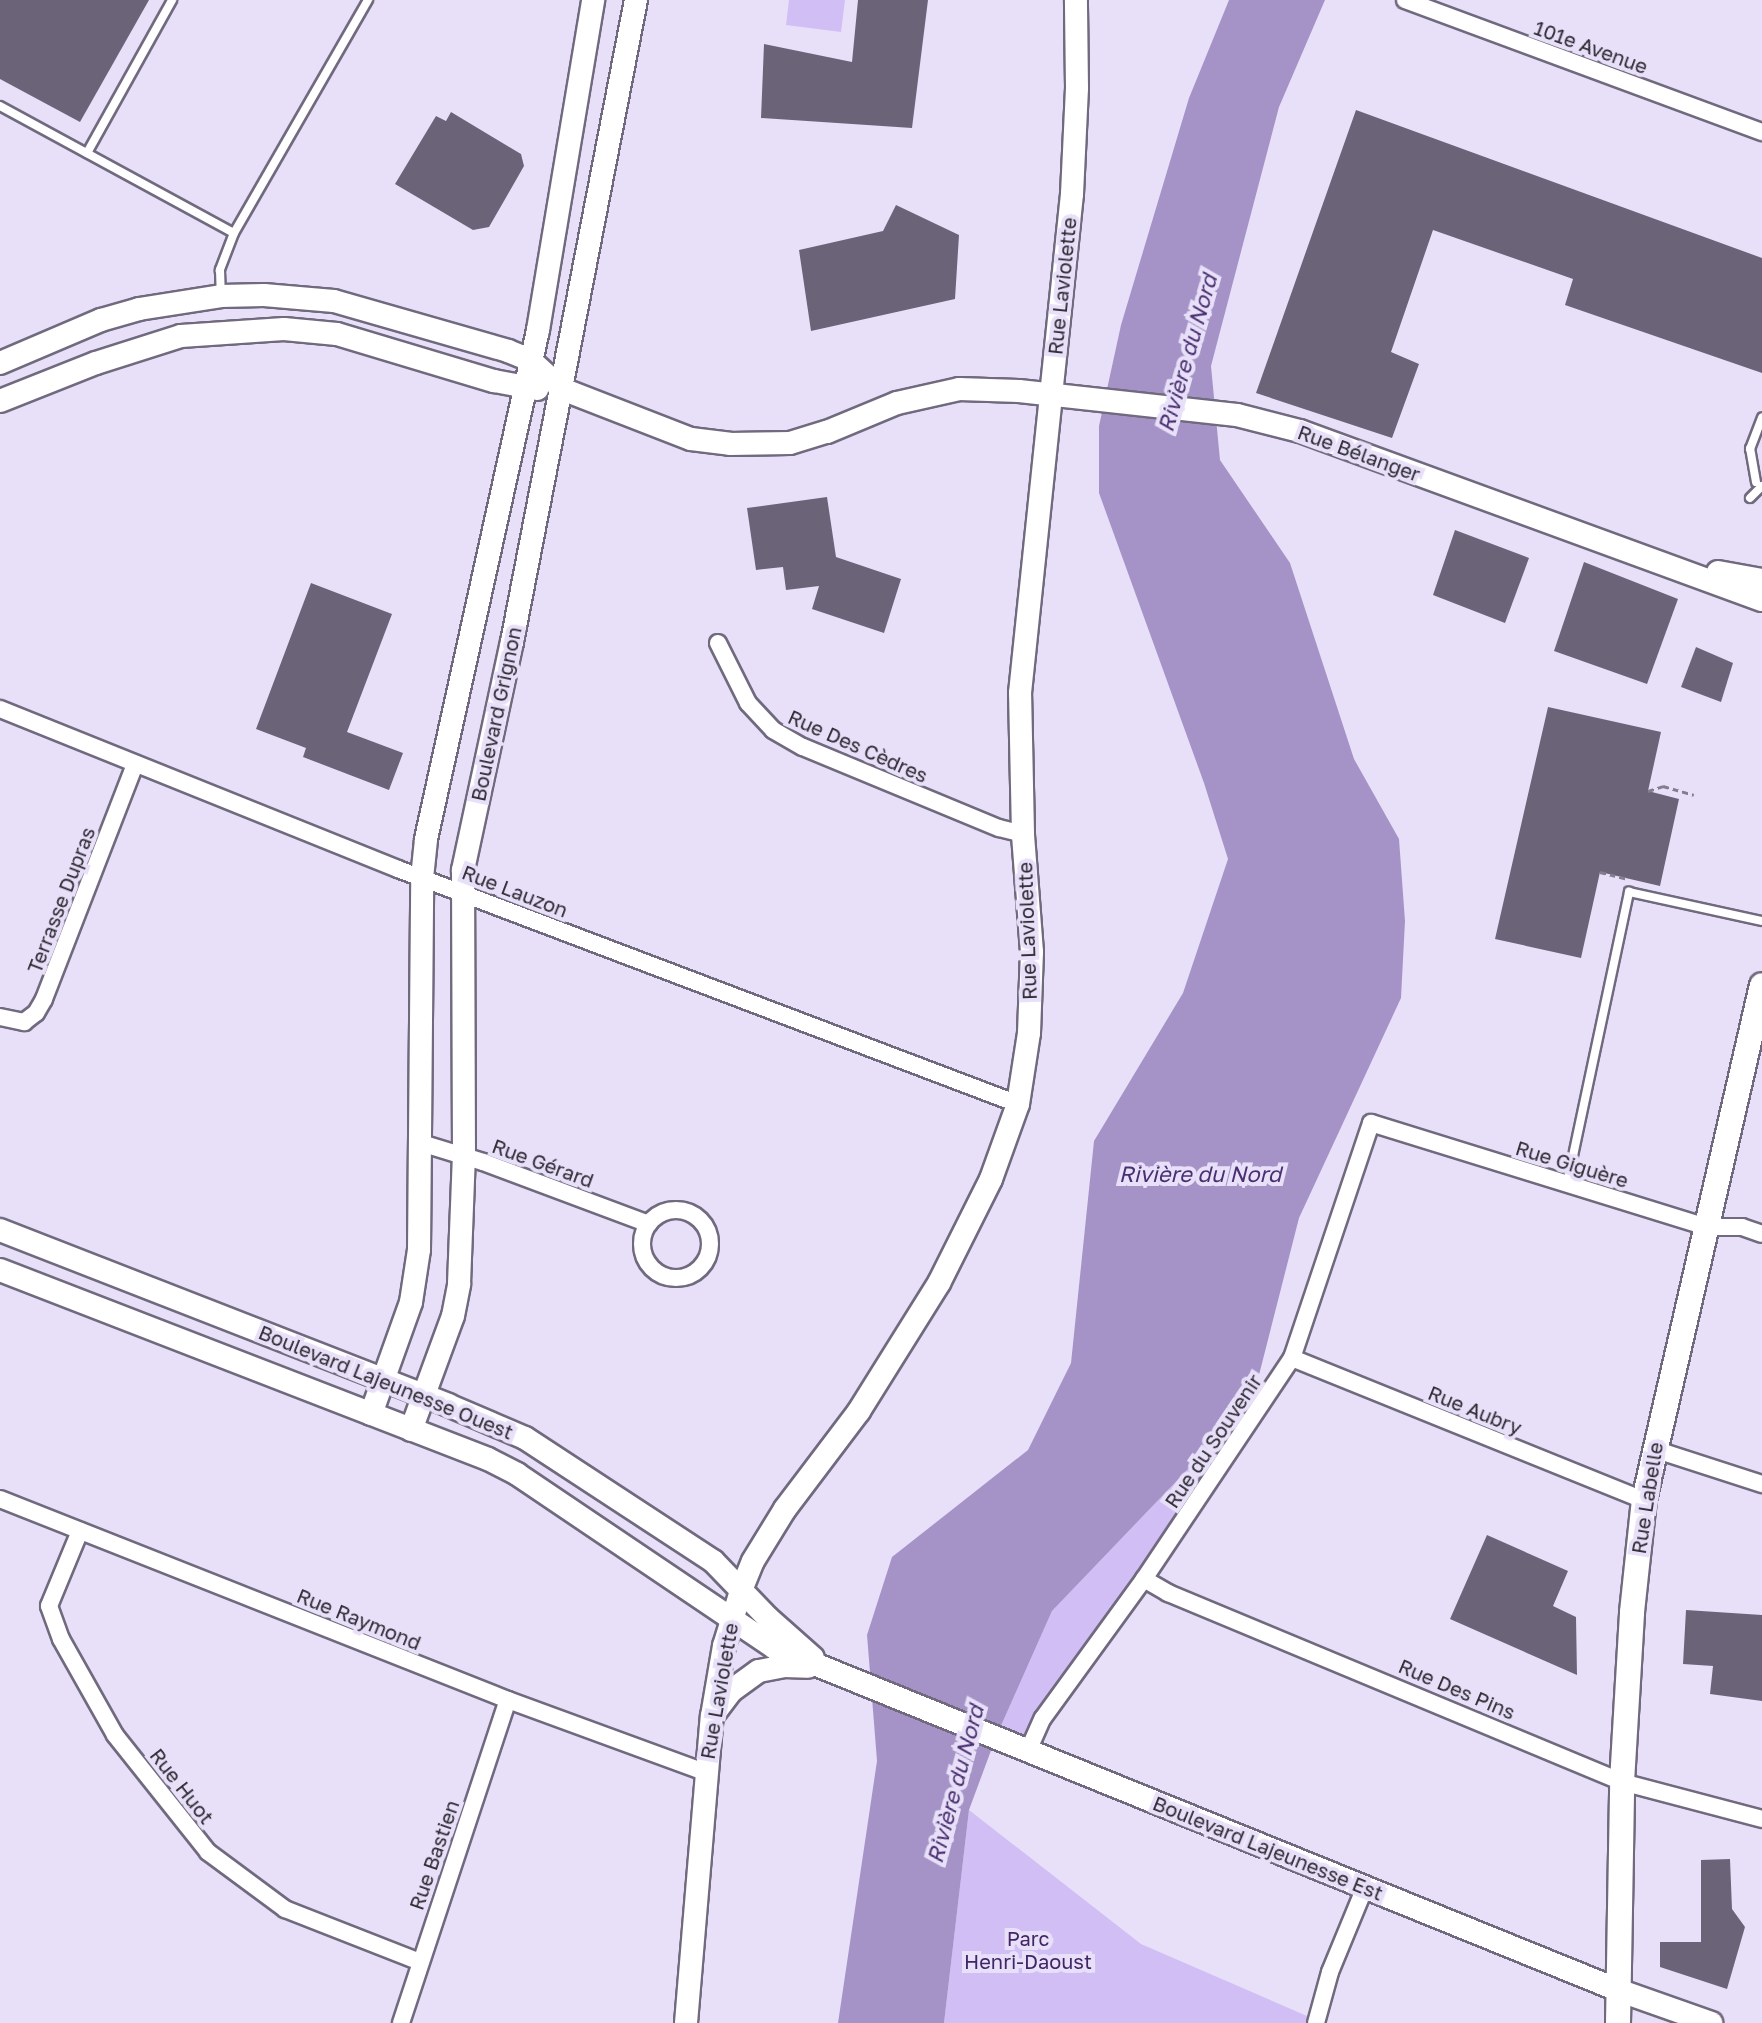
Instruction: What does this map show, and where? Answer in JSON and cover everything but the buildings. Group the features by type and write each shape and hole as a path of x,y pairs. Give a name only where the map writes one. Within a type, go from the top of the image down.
{"main road":[{"name":"Rue Labelle","path":"1618,2023 1622,1782 1632,1612 1644,1500 1762,985"}],"street":[{"path":"371,1414 416,1277 421,1143 422,878 426,839 530,360 593,0"},
{"name":"Boulevard Grignon","path":"411,1430 453,1316 459,1284 464,1156 463,870 562,389 636,0"},
{"name":"Rue Laviolette","path":"686,2023 705,1772 712,1716 731,1618 753,1561 785,1509 859,1411 939,1283 991,1179 1018,1104 1029,1033 1032,952 1023,834 1020,693 1072,194 1077,88 1076,0"},
{"name":"101e Avenue","path":"1405,0 1762,132"},
{"path":"0,363 101,320 139,309 221,296 264,295 334,301 530,360 562,389"},
{"path":"0,401 96,363 181,336 236,330 284,329 337,334 523,389 562,389"},
{"name":"Rue Bélanger","path":"562,389 691,439 759,445 790,443 827,432 929,393 983,389 1237,415 1300,431 1762,600"},
{"name":"Rue Bélanger","path":"1654,560 1762,580"},
{"name":"Rue Des Cèdres","path":"718,643 748,703 773,730 803,747 999,828 1023,834"},
{"name":"Rue Lauzon","path":"0,709 422,878 1018,1104"},
{"name":"Terrasse Dupras","path":"0,1017 24,1022 36,1013 44,999 135,764"},
{"name":"Rue Giguère","path":"1371,1123 1706,1227 1742,1227 1762,1234"},
{"name":"Rue du Souvenir","path":"1028,1751 1043,1718 1144,1579 1292,1358 1371,1123"},
{"name":"Rue Gérard","path":"421,1143 649,1224"},
{"path":"676,1210 688,1212 701,1221 710,1244 701,1268 684,1277 659,1273 643,1251 642,1239 649,1224 661,1213 676,1210"},
{"name":"Boulevard Lajeunesse Ouest","path":"0,1230 424,1395 525,1438 713,1561 742,1588"},
{"name":"Boulevard Lajeunesse Ouest","path":"0,1270 517,1474 731,1618"},
{"name":"Rue Aubry","path":"1292,1358 1644,1500"},
{"path":"1654,1449 1762,1484"},
{"name":"Rue Raymond","path":"0,1499 508,1700 705,1772"},
{"name":"Rue Huot","path":"80,1531 49,1606 61,1639 115,1735 208,1852 285,1909 420,1962"},
{"name":"Rue Des Pins","path":"1144,1579 1168,1593 1457,1710 1622,1782 1762,1819"},
{"name":"Boulevard Lajeunesse Est","path":"742,1588 768,1618 826,1669"},
{"name":"Boulevard Lajeunesse Est","path":"731,1618 775,1648 847,1678 1618,1990 1711,2023"},
{"path":"712,1716 731,1691 759,1671 784,1666 826,1669"},
{"name":"Rue Bastien","path":"401,2023 508,1700"},
{"path":"1316,2023 1330,1972 1365,1887"}],"lane":[{"path":"87,153 172,0"},
{"path":"221,296 220,270 234,233 368,0"},
{"path":"0,106 234,233"},
{"path":"1750,498 1759,484 1750,449 1762,417"},
{"path":"1567,1184 1629,892 1762,921"}],"path":[{"path":"1648,791 1663,786 1694,795"}],"green space":[{"path":"789,0 845,0 841,32 786,25"},
{"path":"1214,1442 1230,1451 1028,1751 996,1737 1052,1611"},
{"name":"Parc Henri-Daoust","path":"969,1810 1141,1944 1307,2016 1307,2023 944,2023"}],"water":[{"name":"Rivière du Nord","path":"1229,0 1325,0 1279,107 1211,366 1220,460 1290,563 1354,759 1399,839 1405,921 1401,998 1299,1218 1259,1375 1214,1442 1052,1611 996,1737 969,1810 944,2023 838,2023 877,1761 867,1635 892,1557 1028,1450 1071,1363 1094,1141 1183,993 1228,859 1204,783 1099,493 1099,426 1121,325 1189,98"}]}
